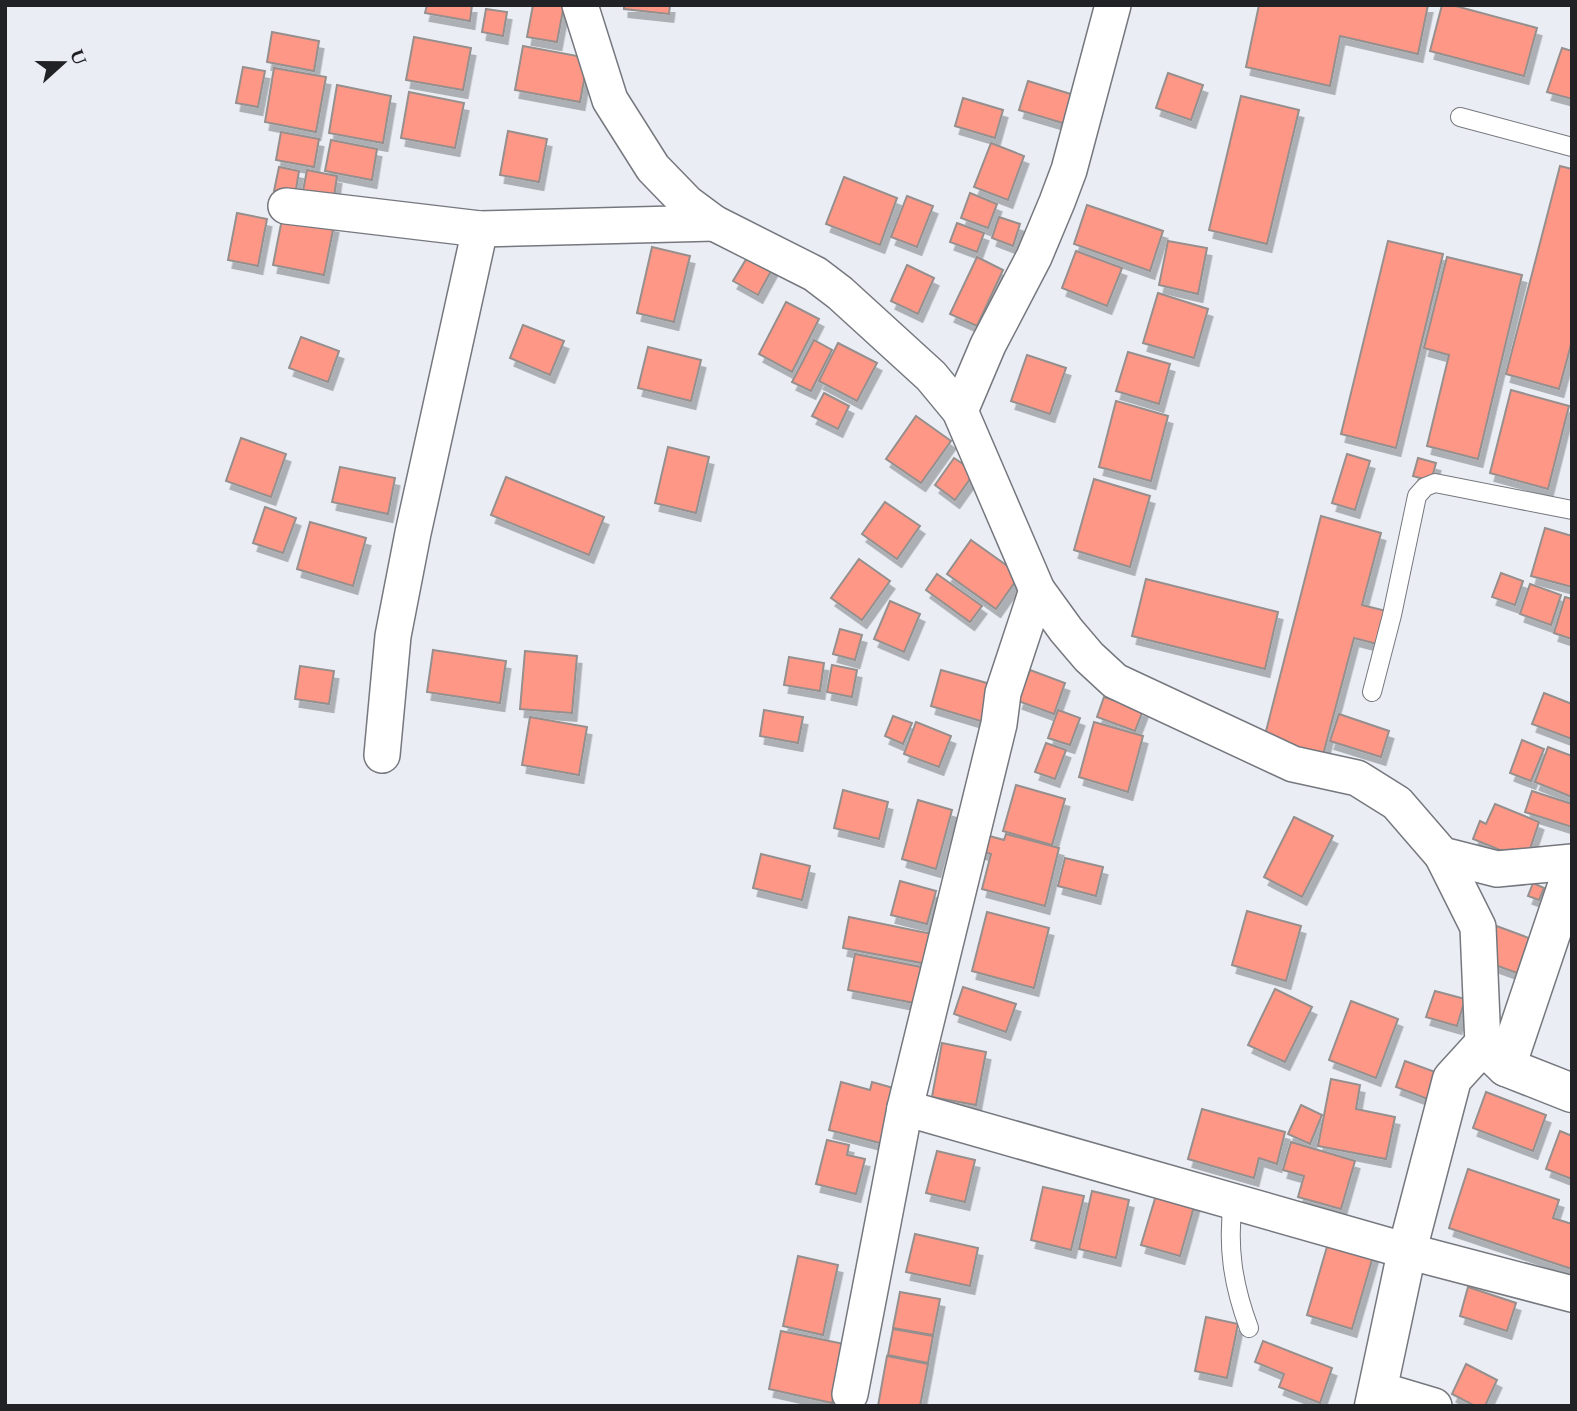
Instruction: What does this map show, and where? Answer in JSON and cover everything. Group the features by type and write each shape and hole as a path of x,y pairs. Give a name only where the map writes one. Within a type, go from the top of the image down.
{"street":[{"path":"580,5 610,100 653,168 687,203 714,223 815,274 840,293 931,376 960,411 1037,590 1089,657 1115,681 1293,764 1357,778 1397,803 1442,855 1478,927 1494,1056"},
{"path":"960,411 988,345 1034,257 1058,202 1113,5"},
{"path":"286,206 480,229 714,223"},
{"path":"382,755 393,636 415,520 480,229"},
{"path":"850,1394 905,1108 999,724 1003,693 1037,590"},
{"path":"1442,855 1497,869 1572,862"},
{"path":"1434,1406 1376,1397 1407,1251 1452,1079 1494,1056 1572,872"},
{"path":"1494,1056 1572,1093"},
{"path":"905,1108 1407,1251 1572,1294"}],"lane":[{"path":"1460,117 1572,147"},
{"path":"1372,692 1392,615 1417,496 1425,487 1435,483 1572,510"},
{"path":"1233,1201 1230,1240 1233,1278 1249,1328"}],"building":[{"path":"427,5 472,5 470,21 425,13"},
{"path":"533,5 564,5 557,42 527,37"},
{"path":"624,5 670,5 669,14 624,9"},
{"path":"1259,5 1428,5 1418,54 1340,36 1330,86 1246,67"},
{"path":"1442,5 1452,5 1537,28 1524,76 1430,51"},
{"path":"486,9 507,12 503,36 482,32"},
{"path":"272,32 319,41 314,71 267,62"},
{"path":"414,37 471,48 463,90 406,80"},
{"path":"523,46 588,58 580,102 515,90"},
{"path":"1562,48 1572,51 1572,99 1547,92"},
{"path":"243,67 265,71 258,107 236,103"},
{"path":"274,68 326,77 316,132 265,122"},
{"path":"1168,73 1203,85 1191,120 1156,108"},
{"path":"1028,81 1074,95 1066,124 1019,110"},
{"path":"337,85 391,96 383,143 329,133"},
{"path":"409,92 464,103 455,148 401,138"},
{"path":"1241,96 1299,110 1267,244 1209,230"},
{"path":"963,98 1003,110 995,138 955,126"},
{"path":"508,131 547,139 539,182 500,175"},
{"path":"281,132 319,139 314,167 276,160"},
{"path":"331,140 377,149 372,180 325,171"},
{"path":"991,143 1024,156 1008,200 974,187"},
{"path":"1560,166 1572,169 1572,341 1559,389 1506,374"},
{"path":"279,167 299,171 295,195 274,191"},
{"path":"307,170 337,176 334,197 303,191"},
{"path":"844,177 897,198 880,245 826,224"},
{"path":"970,193 997,204 988,228 961,218"},
{"path":"907,196 933,206 917,247 891,237"},
{"path":"1087,205 1163,231 1150,271 1074,244"},
{"path":"237,213 267,219 258,266 228,260"},
{"path":"283,214 334,225 324,275 273,265"},
{"path":"999,217 1020,224 1013,246 992,238"},
{"path":"957,223 984,233 977,252 950,242"},
{"path":"1168,241 1207,248 1198,294 1159,285"},
{"path":"1388,241 1443,254 1396,448 1341,434"},
{"path":"652,247 690,256 674,322 637,313"},
{"path":"753,248 776,262 758,295 733,281"},
{"path":"1076,251 1122,268 1107,306 1062,288"},
{"path":"977,257 1003,270 977,326 950,314"},
{"path":"1447,257 1522,275 1478,459 1427,446 1449,355 1424,348"},
{"path":"907,265 934,278 918,314 891,301"},
{"path":"1158,293 1208,309 1194,358 1143,343"},
{"path":"786,302 819,319 792,372 759,354"},
{"path":"523,325 564,341 550,375 510,358"},
{"path":"301,337 339,351 328,382 289,368"},
{"path":"814,340 832,350 811,391 792,382"},
{"path":"838,343 877,363 857,401 819,381"},
{"path":"648,347 701,360 691,401 638,388"},
{"path":"1128,352 1170,364 1159,404 1116,391"},
{"path":"1027,355 1066,368 1050,414 1011,401"},
{"path":"1511,390 1569,406 1548,489 1490,473"},
{"path":"824,393 849,406 838,429 812,416"},
{"path":"1116,401 1168,416 1151,481 1099,467"},
{"path":"916,416 951,441 921,483 886,459"},
{"path":"241,438 286,454 271,497 226,481"},
{"path":"668,447 709,457 696,513 655,503"},
{"path":"1347,454 1370,461 1355,510 1332,503"},
{"path":"954,458 975,472 955,500 935,485"},
{"path":"1418,458 1436,463 1431,481 1413,476"},
{"path":"340,467 395,478 388,514 332,502"},
{"path":"506,477 604,517 589,555 491,515"},
{"path":"1094,479 1150,496 1130,567 1074,550"},
{"path":"885,502 920,526 897,559 862,534"},
{"path":"265,507 296,518 283,553 253,543"},
{"path":"1321,516 1381,533 1362,605 1386,611 1377,644 1354,638 1323,755 1264,739"},
{"path":"310,522 366,538 353,586 297,569"},
{"path":"1545,528 1572,536 1572,587 1531,576"},
{"path":"971,540 1020,575 996,609 947,574"},
{"path":"859,559 890,581 862,620 831,598"},
{"path":"1501,573 1523,581 1515,605 1492,597"},
{"path":"937,574 982,606 970,622 926,590"},
{"path":"1146,579 1278,612 1265,669 1132,636"},
{"path":"1530,584 1561,595 1551,625 1520,614"},
{"path":"1565,597 1572,599 1572,639 1554,633"},
{"path":"890,601 920,614 904,652 874,639"},
{"path":"840,629 862,635 855,660 833,654"},
{"path":"433,650 506,661 500,703 427,692"},
{"path":"525,651 577,656 572,713 520,709"},
{"path":"789,657 824,663 820,691 784,685"},
{"path":"832,665 857,670 852,697 827,692"},
{"path":"300,666 334,671 329,704 295,699"},
{"path":"941,670 994,685 984,722 931,706"},
{"path":"1030,670 1065,683 1054,714 1018,701"},
{"path":"1544,693 1572,704 1572,739 1532,724"},
{"path":"1104,697 1143,710 1135,731 1097,717"},
{"path":"764,710 803,717 798,743 760,736"},
{"path":"1058,710 1080,718 1070,745 1048,738"},
{"path":"1339,714 1389,731 1381,757 1330,741"},
{"path":"893,716 912,723 903,744 885,736"},
{"path":"530,717 587,727 579,775 522,765"},
{"path":"916,722 951,736 939,767 904,754"},
{"path":"1094,722 1143,736 1128,792 1079,777"},
{"path":"1522,740 1544,749 1531,781 1510,773"},
{"path":"1046,743 1066,750 1055,779 1035,772"},
{"path":"1548,747 1572,756 1572,797 1535,782"},
{"path":"1016,785 1065,799 1052,845 1003,831"},
{"path":"843,790 888,802 879,839 834,828"},
{"path":"1532,791 1572,804 1572,827 1525,812"},
{"path":"918,800 952,810 936,869 902,859"},
{"path":"1495,804 1539,822 1530,849 1500,850 1473,839 1480,821 1486,824"},
{"path":"1294,817 1333,836 1302,897 1264,877"},
{"path":"1006,834 1059,848 1045,906 982,889 991,854 981,851 986,835 1004,840"},
{"path":"761,854 810,866 802,900 753,888"},
{"path":"1065,858 1103,867 1096,896 1058,886"},
{"path":"900,881 936,891 927,924 891,915"},
{"path":"1533,883 1544,888 1539,900 1528,896"},
{"path":"1247,911 1301,926 1286,981 1232,965"},
{"path":"987,912 1049,928 1034,988 972,971"},
{"path":"849,917 932,934 927,964 843,948"},
{"path":"1491,924 1529,938 1517,973 1487,962"},
{"path":"855,954 926,968 919,1004 848,990"},
{"path":"963,987 1016,1004 1006,1032 954,1014"},
{"path":"1275,989 1312,1007 1285,1062 1248,1045"},
{"path":"1435,991 1465,999 1457,1026 1426,1017"},
{"path":"1351,1001 1398,1019 1376,1078 1329,1060"},
{"path":"942,1043 986,1052 976,1105 932,1097"},
{"path":"1405,1061 1438,1073 1428,1099 1396,1087"},
{"path":"1331,1079 1360,1085 1356,1109 1395,1117 1386,1159 1318,1146"},
{"path":"841,1082 870,1090 872,1082 897,1089 884,1144 829,1130"},
{"path":"1486,1092 1546,1115 1533,1151 1473,1128"},
{"path":"1301,1105 1322,1115 1310,1144 1288,1134"},
{"path":"1202,1109 1285,1132 1277,1164 1259,1158 1254,1178 1188,1159"},
{"path":"1560,1131 1572,1136 1572,1179 1546,1169"},
{"path":"827,1140 849,1145 847,1155 865,1159 856,1194 816,1184"},
{"path":"1291,1142 1355,1161 1341,1209 1298,1197 1304,1176 1283,1170"},
{"path":"937,1151 975,1160 965,1202 926,1193"},
{"path":"1468,1169 1559,1200 1553,1218 1572,1224 1572,1269 1449,1228"},
{"path":"1043,1187 1084,1196 1071,1250 1031,1240"},
{"path":"1092,1191 1129,1200 1116,1258 1079,1249"},
{"path":"1157,1192 1195,1203 1180,1256 1141,1245"},
{"path":"915,1234 978,1248 970,1286 906,1272"},
{"path":"1329,1240 1374,1253 1352,1329 1307,1315"},
{"path":"798,1256 838,1265 823,1335 783,1326"},
{"path":"1468,1287 1516,1303 1507,1331 1460,1316"},
{"path":"900,1292 940,1299 933,1335 893,1328"},
{"path":"1206,1317 1238,1324 1227,1378 1195,1371"},
{"path":"893,1329 933,1336 928,1363 888,1355"},
{"path":"781,1331 844,1344 832,1403 769,1389"},
{"path":"1263,1341 1332,1368 1320,1403 1279,1387 1284,1374 1255,1362"},
{"path":"887,1356 928,1364 920,1406 878,1406"},
{"path":"1466,1364 1497,1380 1485,1406 1475,1406 1452,1394"}]}
